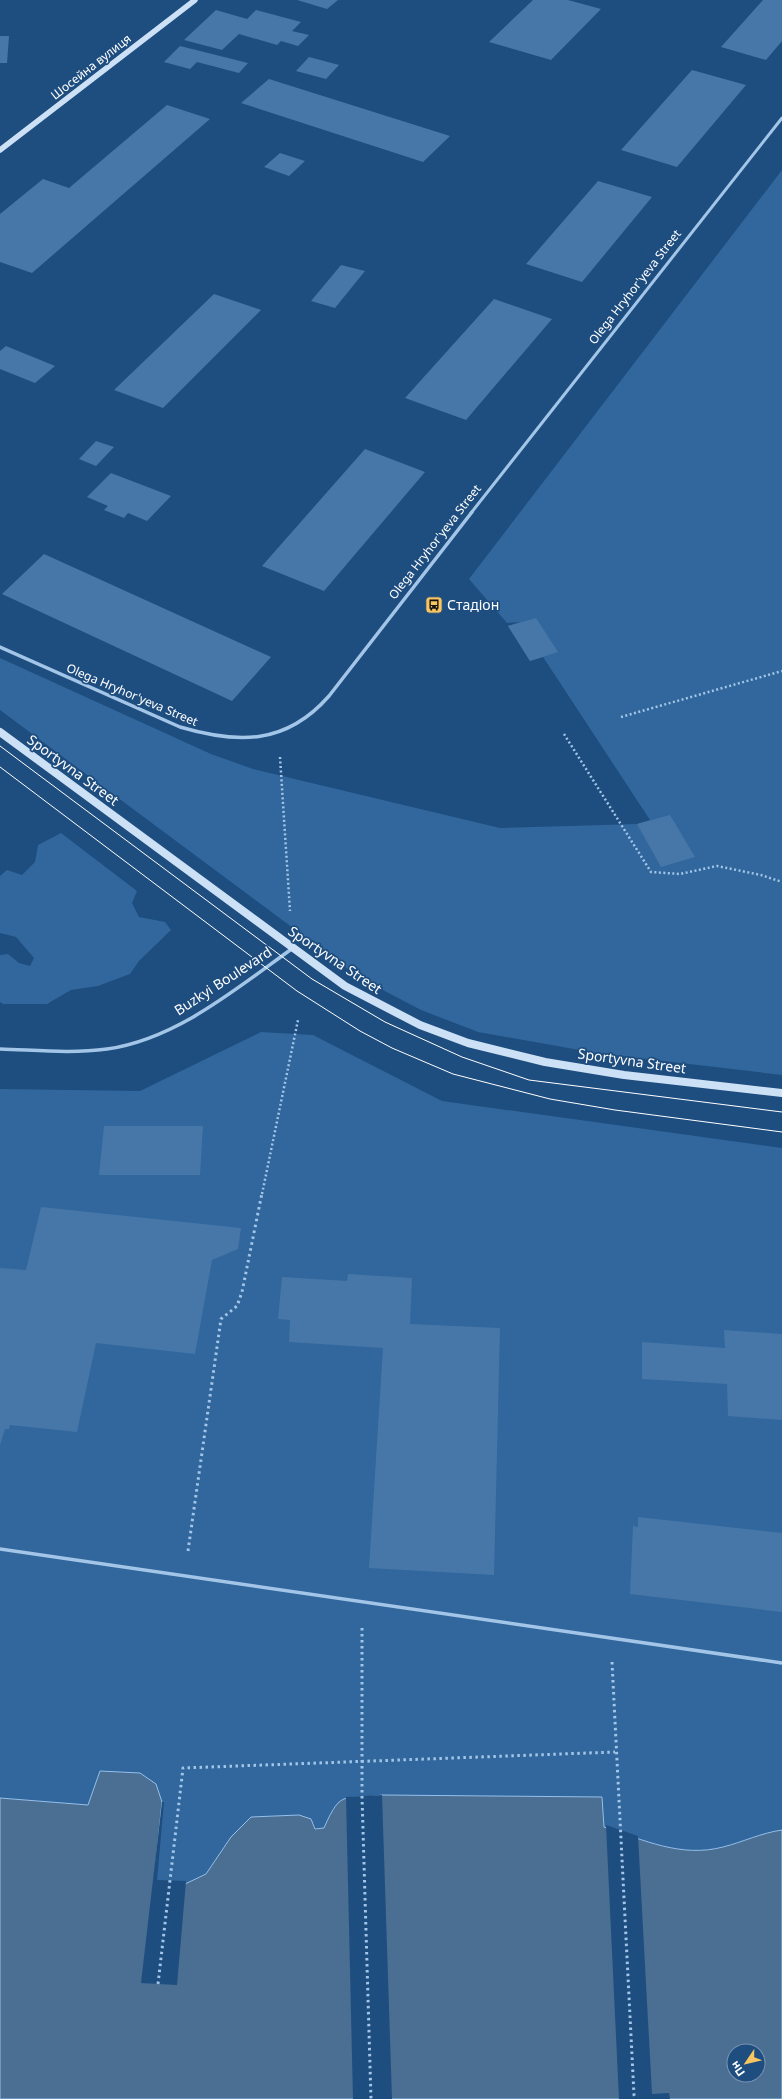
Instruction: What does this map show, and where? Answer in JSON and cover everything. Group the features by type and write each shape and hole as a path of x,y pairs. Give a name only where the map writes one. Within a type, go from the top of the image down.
{"street":[{"name":"Шосейна вулиця","path":"0,150 195,0"},
{"name":"Olega Hryhor'yeva Street","path":"0,647 155,718 194,733 225,738 252,738 278,734 305,719 325,701 364,653 406,595 782,118"},
{"name":"Sportyvna Street","path":"0,732 292,948 345,986 380,1006 435,1030 468,1042 542,1061 694,1083 782,1093"},
{"name":"Buzkyi Boulevard","path":"0,1048 78,1051 121,1046 155,1036 195,1015 292,948"}],"lane":[{"path":"0,1549 782,1663"}],"path":[{"path":"621,717 782,671"},
{"path":"278,734 292,948"},
{"path":"564,734 651,872 680,874 698,872 717,866 761,874 782,882"},
{"path":"185,1575 221,1319 237,1306 242,1292 298,1020"},
{"path":"362,1602 363,1761 371,2099"},
{"path":"611,1638 634,2087 636,2099"},
{"path":"158,1984 183,1768 616,1752"}],"shaded area":[{"path":"782,170 782,1075 596,1053 478,1032 421,1010 360,978 0,710 0,658 211,754 253,769 500,828 637,824 650,820 543,657 530,661 508,626 520,622 507,623 469,579"},
{"path":"61,833 137,891 132,903 139,917 165,922 171,930 139,961 130,974 98,986 71,990 47,1004 3,1004 0,1002 0,955 8,954 19,963 30,966 34,958 16,937 0,933 0,876 7,870 22,875 35,862 38,845"},
{"path":"261,1032 313,1035 442,1101 782,1148 782,1830 767,1833 723,1847 707,1850 692,1850 663,1846 604,1827 602,1797 333,1808 324,1828 231,1837 206,1874 185,1884 154,1882 88,1805 0,1798 0,1089 140,1091"},
{"path":"100,1771 140,1773 156,1784 162,1802 154,1881 185,1884 206,1874 231,1837 251,1817 299,1815 311,1819 315,1829 324,1828 335,1806 346,1798 352,1797 382,1795 602,1797 604,1827 648,1842 677,1849 707,1850 723,1847 767,1833 782,1830 782,2099 0,2099 0,1798 88,1805"}],"pier":[{"path":"382,1795 392,2099 353,2099 346,1797"},
{"path":"162,1802 164,1802 157,1880 186,1881 177,1985 141,1983"},
{"path":"606,1825 638,1836 652,2094 669,2093 670,2099 619,2099"}],"building":[{"path":"297,0 338,0 327,9"},
{"path":"533,0 568,0 601,9 551,60 489,42"},
{"path":"763,0 782,0 782,41 766,60 721,47"},
{"path":"216,10 247,19 256,10 301,22 292,31 309,35 298,46 281,41 277,45 239,34 222,50 184,40"},
{"path":"0,36 9,36 7,63 0,63"},
{"path":"180,46 248,63 239,73 197,62 190,69 164,62"},
{"path":"309,57 339,65 326,79 296,71"},
{"path":"692,70 746,85 677,167 621,150"},
{"path":"269,79 450,136 423,162 241,103"},
{"path":"167,105 210,119 32,273 0,262 0,214 43,179 69,188"},
{"path":"280,153 305,161 289,176 264,167"},
{"path":"598,181 652,197 582,282 526,264"},
{"path":"341,265 365,271 335,308 311,301"},
{"path":"214,294 261,310 163,408 114,390"},
{"path":"494,299 552,319 466,420 405,398"},
{"path":"6,346 55,366 35,383 0,369 0,351"},
{"path":"96,441 114,447 96,466 79,459"},
{"path":"365,449 425,472 324,591 262,566"},
{"path":"111,473 171,496 147,521 128,513 124,518 104,510 108,506 87,497"},
{"path":"44,554 271,657 232,701 2,594"},
{"path":"536,618 558,652 530,661 508,626"},
{"path":"670,815 695,857 661,867 637,824"},
{"path":"104,1126 203,1126 200,1175 99,1175"},
{"path":"41,1207 241,1228 238,1249 212,1260 195,1354 96,1343 77,1432 10,1425 9,1429 5,1429 0,1445 0,1268 26,1270"},
{"path":"348,1274 412,1278 410,1324 500,1328 494,1575 369,1568 383,1348 289,1342 290,1320 278,1319 282,1277 347,1281"},
{"path":"724,1330 782,1334 782,1420 728,1416 727,1384 642,1379 642,1342 725,1348"},
{"path":"638,1517 782,1533 782,1612 630,1594 633,1526 638,1527"}],"tram line":[{"path":"0,746 312,979 385,1022 462,1057 529,1080 782,1112"},
{"path":"0,767 297,991 360,1031 392,1048 453,1074 550,1099 615,1110 782,1132"}],"place":[{"name":"Стадіон","path":"434,605"}]}
